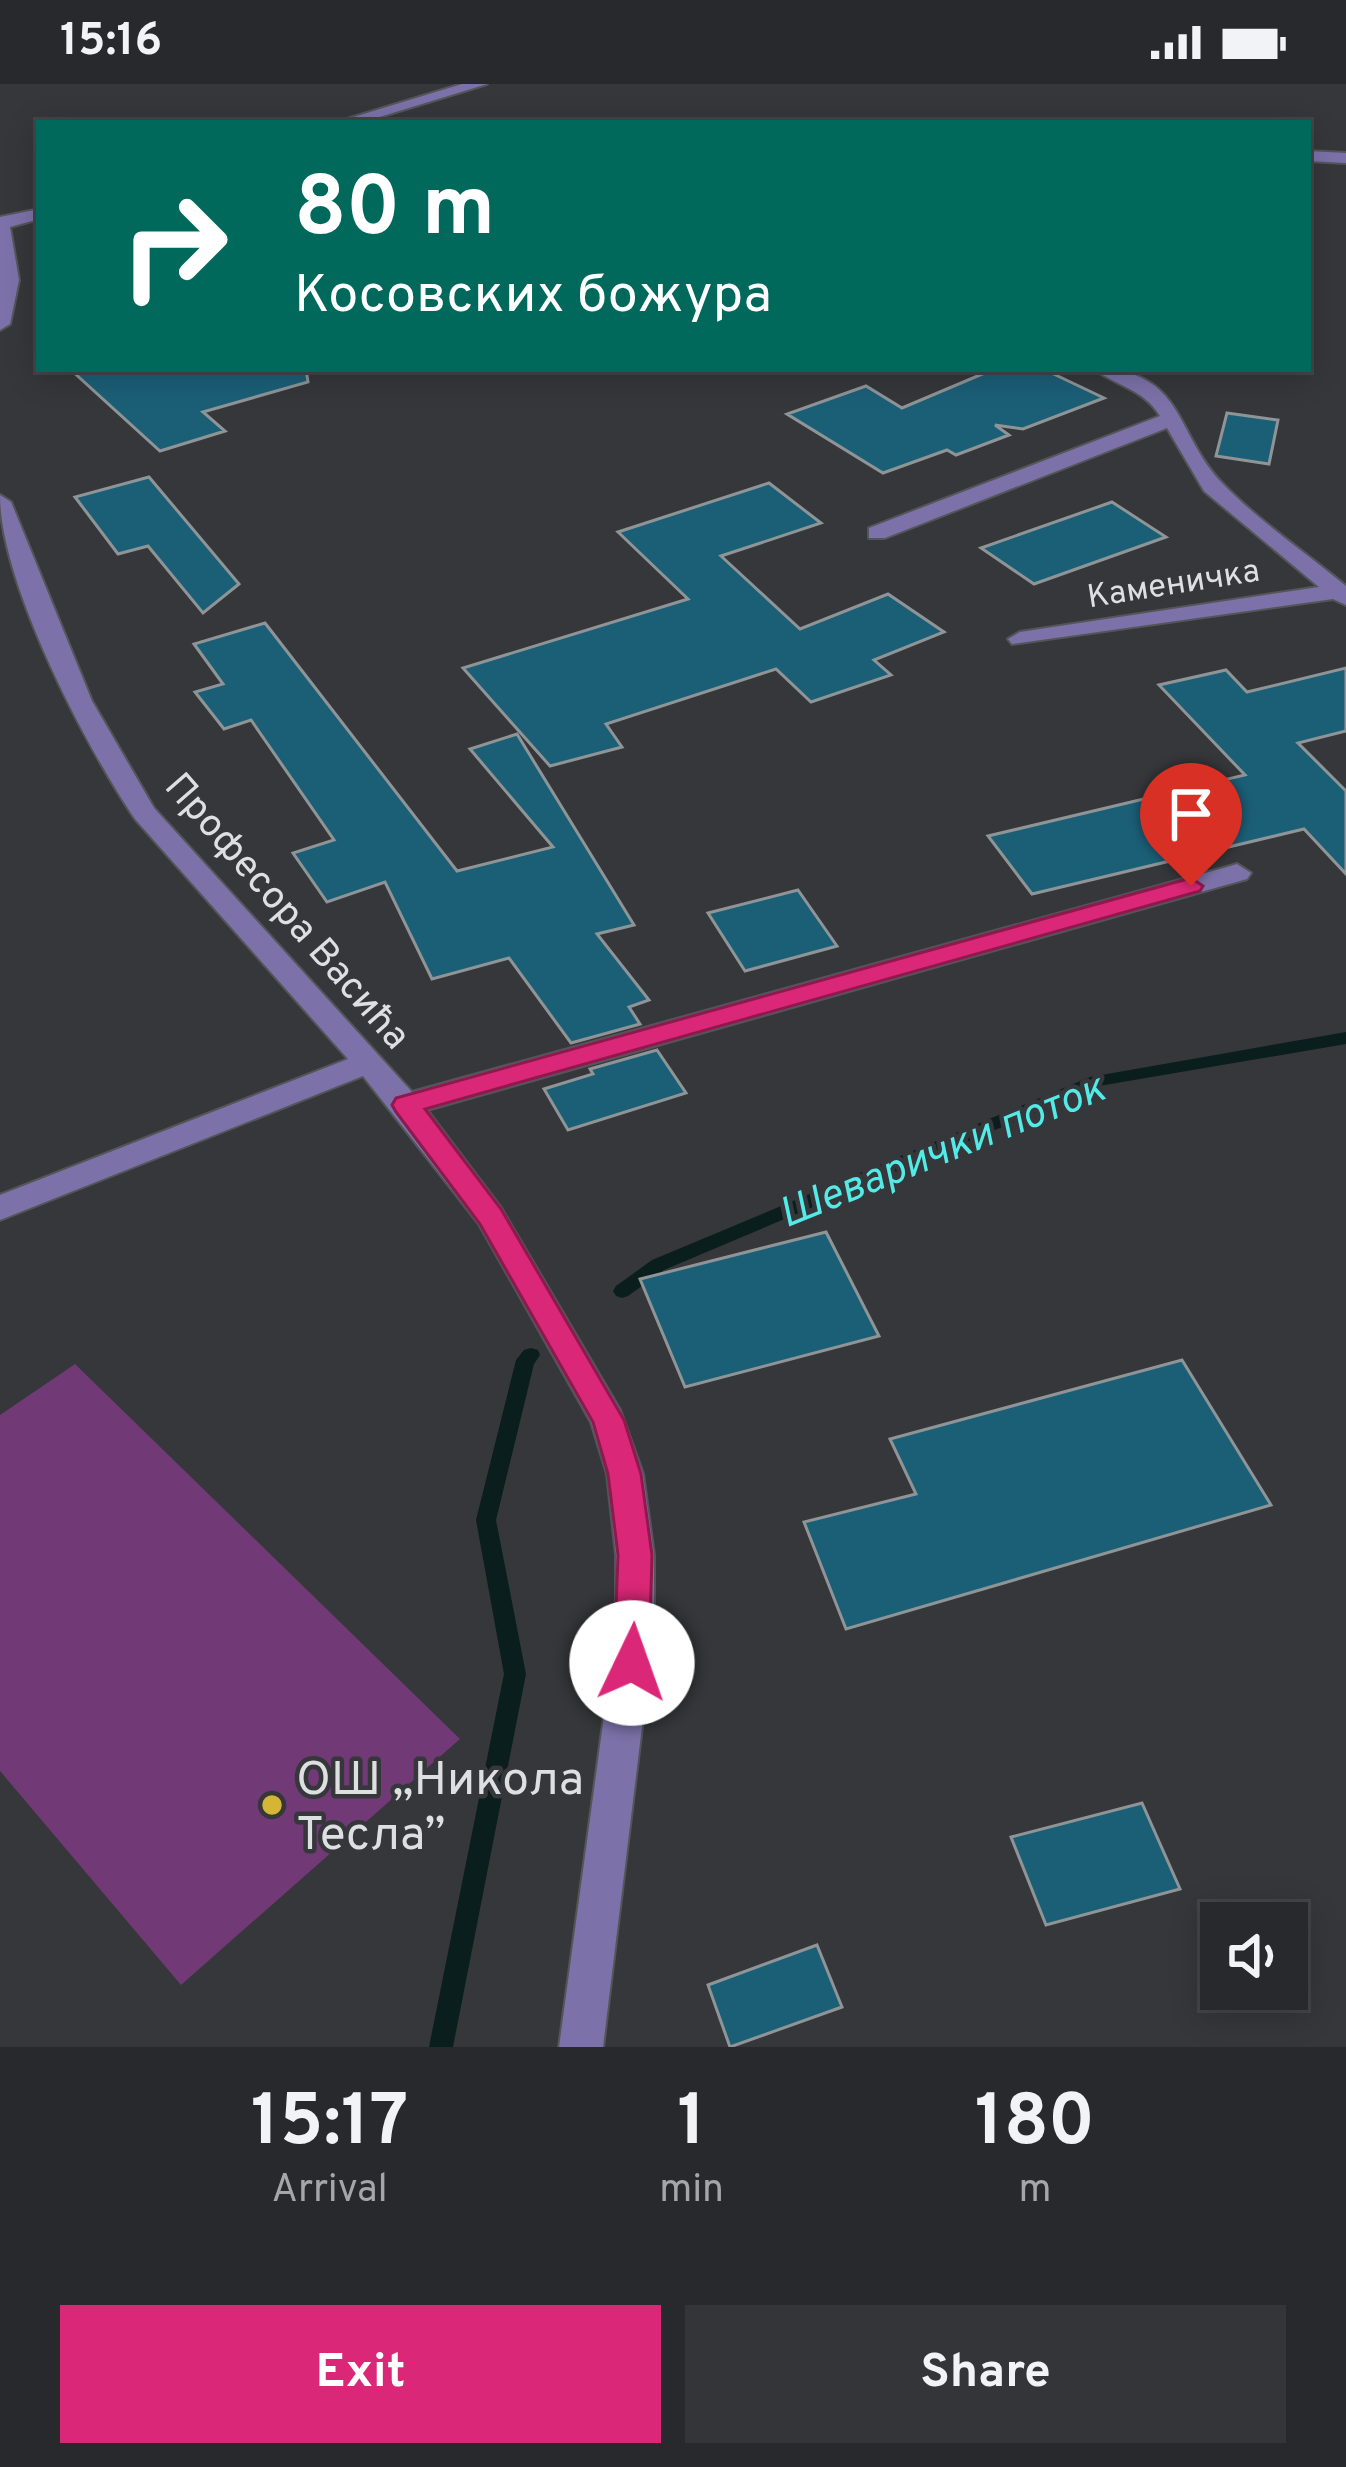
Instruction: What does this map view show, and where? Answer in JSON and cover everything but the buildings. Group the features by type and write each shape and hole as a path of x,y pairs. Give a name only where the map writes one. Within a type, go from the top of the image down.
{"street":[{"path":"353,120 479,84"},
{"path":"1311,156 1346,158"},
{"path":"0,324 10,280 1,223 36,215"},
{"path":"1110,372 1146,389 1173,418 1212,486 1341,594"},
{"path":"878,533 1173,418"},
{"name":"Професора Васића","path":"0,502 74,692 120,779 143,812 406,1105 490,1216 608,1420 625,1474 635,1555 635,1628 581,2047"},
{"name":"Каменичка","path":"1020,639 1341,594"},
{"path":"406,1105 1237,873"},
{"path":"0,1208 368,1063"}],"shaded area":[{"path":"75,1364 460,1739 181,1985 0,1771 0,1415"}],"waterway":[{"name":"Шеварички поток","path":"622,1291 658,1265 1096,1081 1346,1038"},
{"name":"Шеварички поток","path":"441,2047 515,1674 486,1520 525,1360 531,1355"}],"place":[{"name":"ОШ „Никола Тесла”","path":"272,1805"}],"route":[{"path":"632,1663 635,1555 625,1474 608,1420 588,1378 490,1216 406,1105 1191,886"}]}
